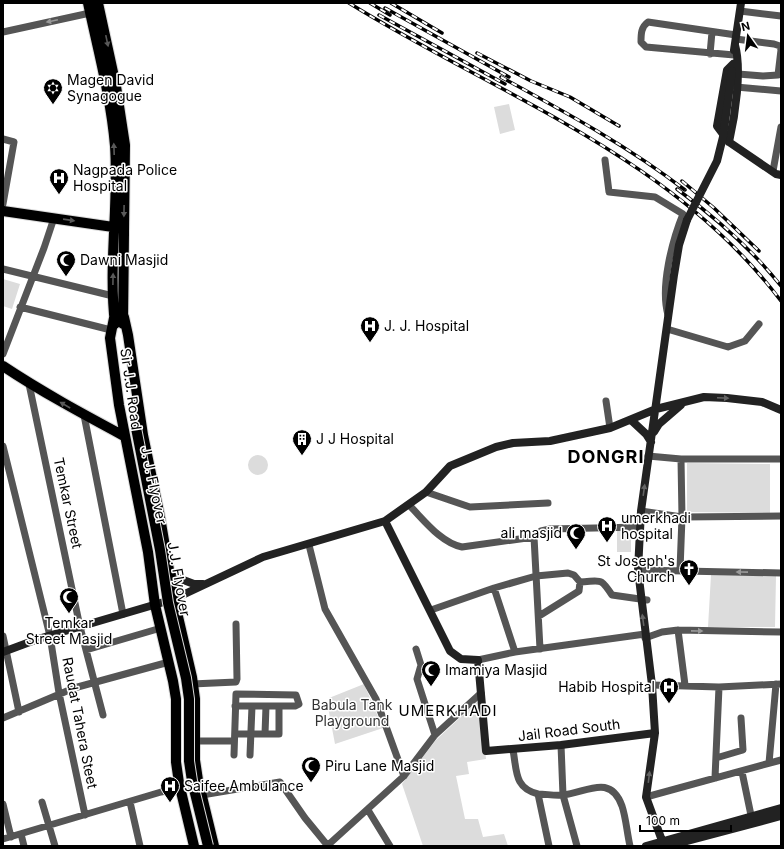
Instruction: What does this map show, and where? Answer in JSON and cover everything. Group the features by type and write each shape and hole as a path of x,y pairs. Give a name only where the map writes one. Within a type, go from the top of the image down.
{"main road":[{"path":"98,3 116,86 124,145 113,296 119,318"},
{"path":"89,8 106,88 114,146 119,228 119,318"},
{"path":"3,210 119,228"},
{"name":"Sir J.J. Road","path":"194,846 176,762 176,699 156,604 130,431 110,338 111,330 119,318 128,335 143,435 174,599 195,699 195,760 214,846"},
{"name":"J. J. Flyover","path":"119,318 130,431 162,604 179,680 182,700 182,761 185,782 200,846"},
{"path":"3,366 29,384 84,416 130,431"},
{"name":"J.J. Flyover","path":"130,431 159,544 168,603 186,678 189,699 189,761 192,781 208,846"}],"street":[{"path":"664,844 646,797 654,733 652,685 645,636 644,600 638,570 641,511 648,456 679,245 687,220 717,161 723,137 734,66 740,7 781,16"},
{"path":"3,32 89,8"},
{"path":"648,22 712,32 736,39 780,46 778,75 763,76 734,66 710,54 646,47 641,42 641,35 642,28 648,22"},
{"path":"710,54 712,32"},
{"path":"736,39 739,58 734,66 727,70 717,126 729,142 772,171 781,175"},
{"path":"729,142 733,125 736,87 734,66"},
{"path":"736,87 781,91"},
{"path":"772,171 781,127"},
{"path":"3,139 14,142 5,182 3,204"},
{"path":"605,160 608,192 655,197 683,214 672,242 665,305 668,317"},
{"path":"3,354 54,218"},
{"path":"3,269 113,296"},
{"path":"20,307 111,330"},
{"path":"667,329 728,347 745,341 759,324"},
{"name":"Temkar Street","path":"29,384 80,627 93,682 103,715"},
{"path":"5,651 174,599 263,557 309,545 385,521 426,492 450,466 496,447 513,443 550,441 610,428 656,409 704,397 762,402 781,410"},
{"path":"606,400 610,428"},
{"path":"651,439 659,424 685,402"},
{"path":"84,416 123,614"},
{"path":"631,420 651,439"},
{"name":"Raudat Tahera Steet","path":"3,446 50,636 59,693 86,816"},
{"path":"648,456 681,459 781,459"},
{"path":"680,570 682,517 681,459"},
{"path":"426,492 470,507 548,503"},
{"path":"409,505 453,545 468,547 534,537 541,531 550,529 640,527"},
{"path":"641,511 682,517 781,516"},
{"path":"385,521 453,655 461,659 478,660 540,648 645,636 678,630 781,632"},
{"path":"534,537 540,648"},
{"path":"309,545 325,609 376,699 404,776"},
{"path":"638,570 781,573"},
{"path":"431,610 494,588 536,576 568,573 574,575 580,582 579,591 539,616"},
{"path":"170,575 194,584 206,584"},
{"path":"580,582 601,581 605,583 612,596 644,600"},
{"path":"494,588 515,652"},
{"path":"234,755 237,679 236,624"},
{"path":"86,650 161,628"},
{"path":"678,630 685,686"},
{"path":"3,636 19,712"},
{"path":"416,649 421,665 417,679 435,735"},
{"path":"202,795 280,782 305,818 328,846 404,776 435,735 481,693 478,660"},
{"path":"3,718 59,693 93,682 169,662"},
{"path":"192,684 236,682"},
{"path":"652,685 719,687 779,684 769,763"},
{"path":"715,778 719,687"},
{"name":"Jail Road South","path":"481,693 486,751 561,745 654,733"},
{"path":"235,706 297,706 298,696 236,694"},
{"path":"265,734 268,694"},
{"path":"250,755 252,706"},
{"path":"195,741 251,735 279,734 279,706"},
{"path":"716,758 743,750 741,718"},
{"path":"561,745 563,795 577,846"},
{"path":"513,750 519,782 529,792 538,794 563,795 597,786 604,787 615,794 622,806 630,846"},
{"path":"646,797 742,772 781,760"},
{"path":"742,772 751,819"},
{"path":"3,839 86,816 161,792 181,788"},
{"path":"538,794 549,846"},
{"path":"42,802 55,846"},
{"path":"130,802 140,846"},
{"path":"3,804 11,837"},
{"path":"646,846 664,844 751,819 781,808"},
{"path":"368,810 390,846"},
{"path":"751,819 781,816"},
{"path":"21,834 24,846"}],"green space":[{"path":"509,104 515,130 500,134 494,107"},
{"path":"3,279 20,284 12,309 3,306"},
{"path":"258,455 265,458 268,465 265,472 258,475 251,472 248,465 251,458"},
{"path":"687,463 770,464 770,513 687,512"},
{"path":"617,531 631,531 631,552 617,552"},
{"path":"711,575 776,576 775,627 708,627"},
{"name":"Babula Tank Playground","path":"364,684 383,728 335,744 328,707 329,698"},
{"path":"480,699 486,759 467,762 469,774 456,776 465,819 478,819 483,837 504,834 508,846 423,846 402,784 436,740"}],"railway":[{"path":"349,3 406,37 580,132 636,167 688,206 737,250 781,301"},
{"path":"370,3 390,15"},
{"path":"391,3 442,33"},
{"path":"385,8 509,77"},
{"path":"379,15 505,84"},
{"path":"477,53 531,81 570,97 619,126"},
{"path":"501,77 619,144 685,190"},
{"path":"682,181 714,208 759,251"},
{"path":"677,189 745,246 781,286"}],"place":[{"name":"Magen David Synagogue","path":"53,105"},
{"name":"Nagpada Police Hospital","path":"59,195"},
{"name":"Dawni Masjid","path":"66,277"},
{"name":"J. J. Hospital","path":"370,343"},
{"name":"J J Hospital","path":"302,456"},
{"name":"umerkhadi hospital","path":"607,543"},
{"name":"ali masjid","path":"576,550"},
{"name":"St Joseph's Church","path":"689,586"},
{"name":"Temkar Street Masjid","path":"69,614"},
{"name":"Imamiya Masjid","path":"431,687"},
{"name":"Habib Hospital","path":"669,704"},
{"name":"Piru Lane Masjid","path":"311,783"},
{"name":"Saifee Ambulance","path":"170,803"}],"district":[{"name":"DONGRI","path":"606,457"},
{"name":"UMERKHADI","path":"448,711"}]}
